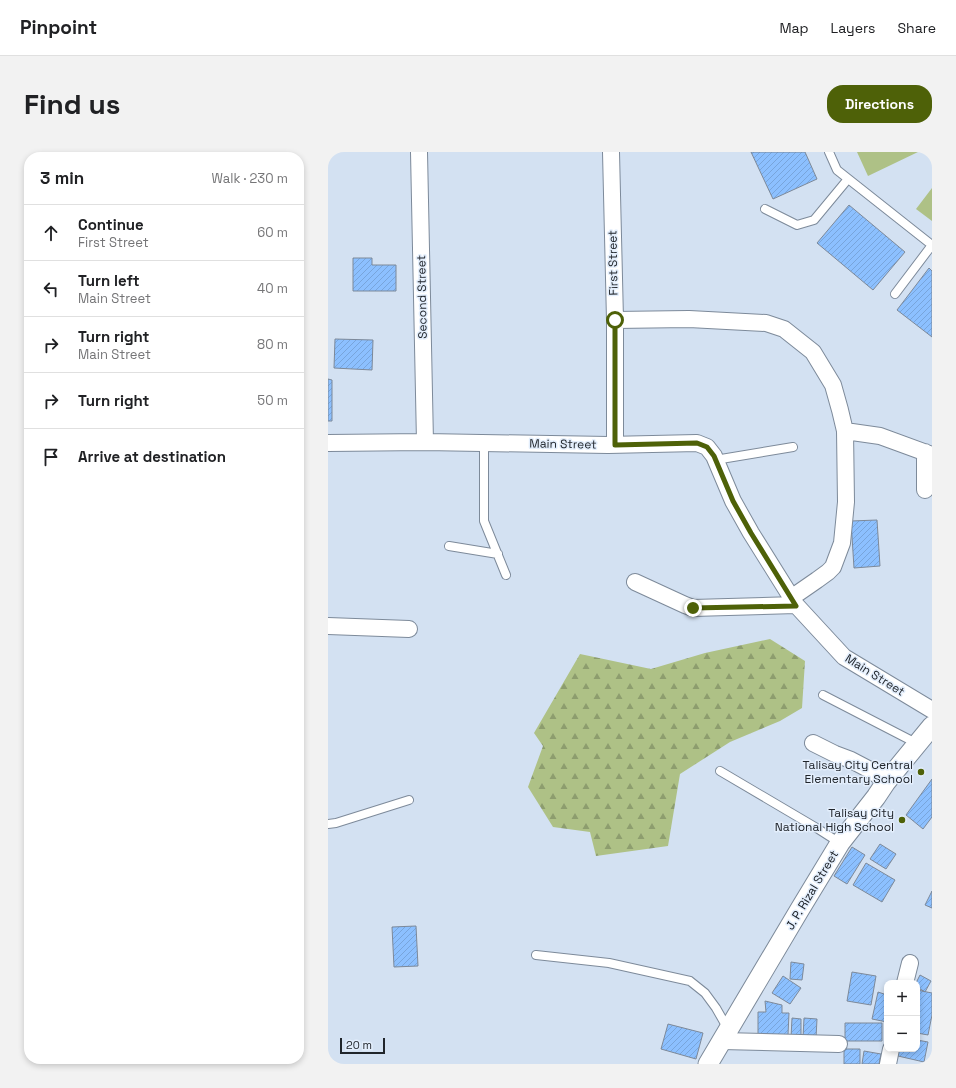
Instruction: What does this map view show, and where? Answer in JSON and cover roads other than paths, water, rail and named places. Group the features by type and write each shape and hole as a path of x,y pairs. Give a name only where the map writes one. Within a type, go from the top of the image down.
{"street":[{"name":"Second Street","path":"419,152 425,442"},
{"name":"First Street","path":"610,152 615,320 615,445"},
{"path":"615,320 689,319 766,323 784,329 813,352 833,385 845,431 846,502 842,543 833,567 793,602 693,608 685,606 635,582"},
{"path":"845,431 880,436 928,454 924,490"},
{"name":"Main Street","path":"328,443 425,442 615,445 697,443 707,447 715,460 733,501 793,602 844,657 932,710"},
{"path":"328,626 409,629"},
{"name":"J. P. Rizal Street","path":"708,1064 840,844 886,782 932,726"},
{"path":"813,743 872,771 886,782"},
{"path":"906,980 910,963"},
{"path":"725,1035 839,1044"},
{"path":"888,1064 890,1052"}],"lane":[{"path":"828,152 837,170 932,245 895,294"},
{"path":"764,209 797,225 814,220 848,179"},
{"path":"484,443 484,521 506,575"},
{"path":"715,460 793,447"},
{"path":"449,546 498,554"},
{"path":"822,695 918,744"},
{"path":"720,771 815,827 840,844"},
{"path":"328,824 336,823 409,800"},
{"path":"536,955 609,963 690,981 704,993 716,1008 725,1035"}],"place":[{"name":"Talisay City Central Elementary School","path":"921,772"},
{"name":"Talisay City National High School","path":"902,820"}]}
